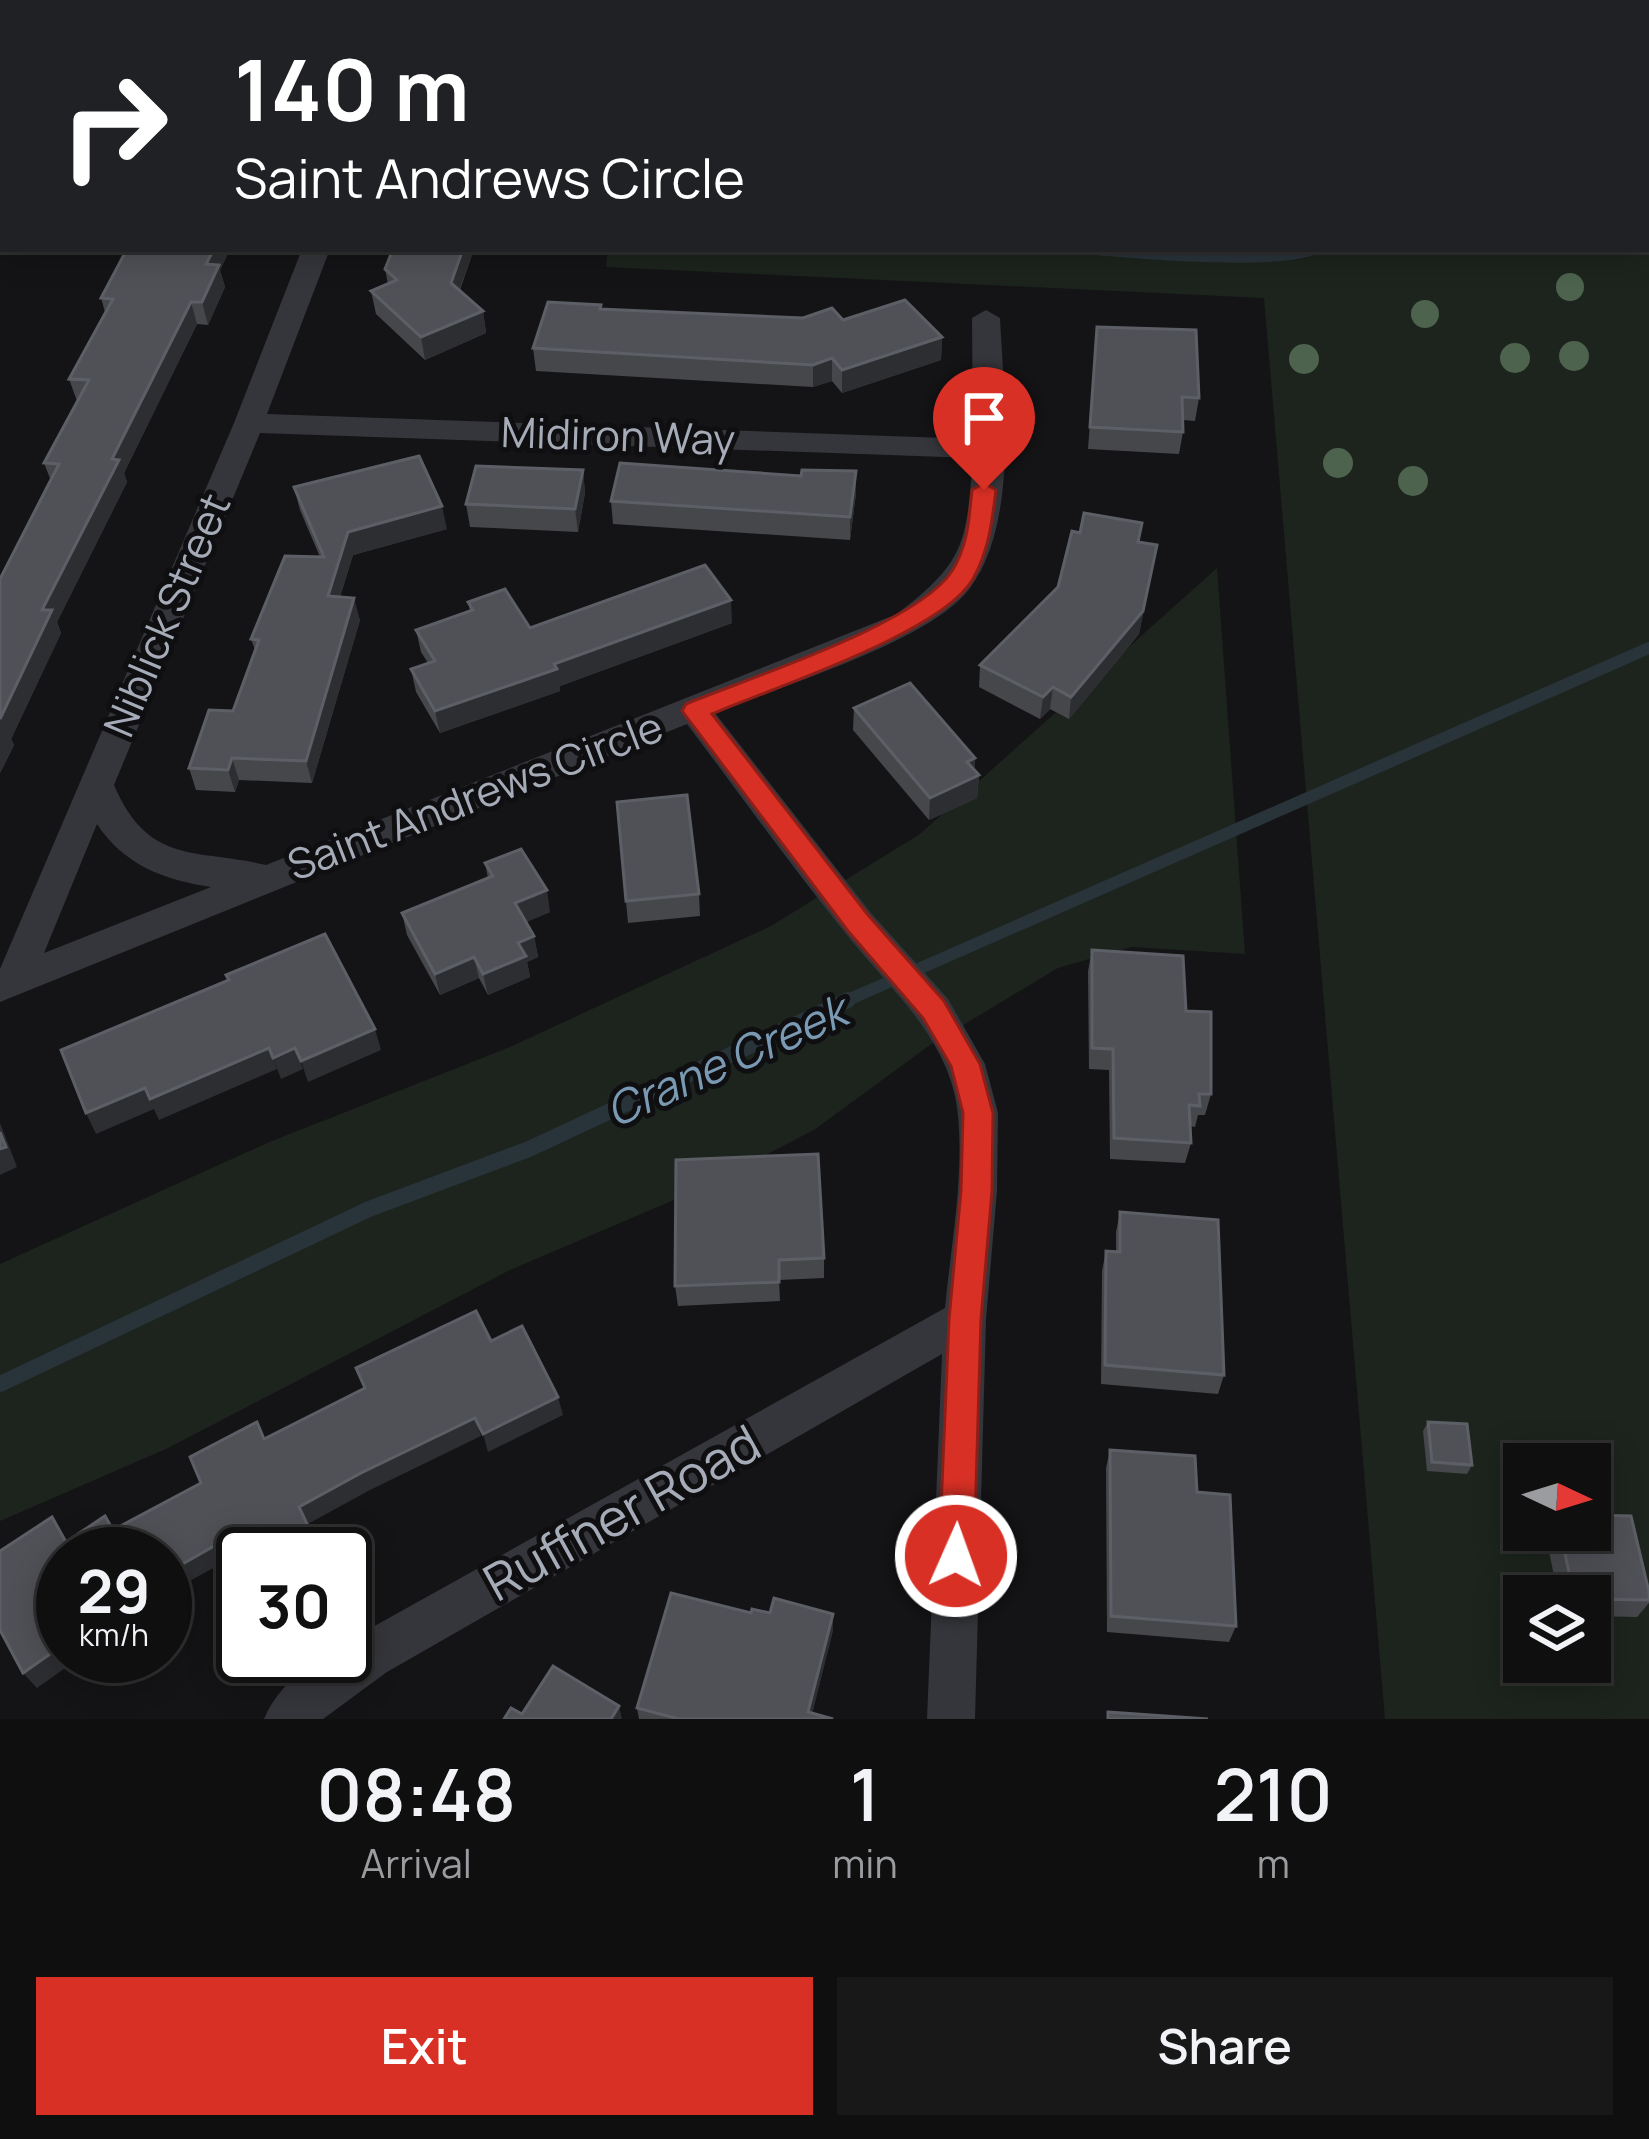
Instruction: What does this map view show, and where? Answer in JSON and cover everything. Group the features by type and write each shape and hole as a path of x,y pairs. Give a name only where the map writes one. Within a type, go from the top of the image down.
{"street":[{"name":"Niblick Street","path":"7,983 249,424 315,252"},
{"name":"Saint Andrews Circle","path":"7,983 908,622 960,579 979,538 988,449 986,318"},
{"name":"Midiron Way","path":"249,424 988,449"},
{"path":"695,711 858,923 934,1010 965,1064 978,1113 965,1319 951,1719"},
{"path":"95,784 123,839 182,870 265,878"},
{"name":"Ruffner Road","path":"288,1719 326,1683 370,1654 965,1319"}],"shaded area":[{"path":"608,252 1649,252 1649,1719 1385,1719 1264,298 606,267"},
{"path":"1066,252 1317,252 1274,262"},
{"path":"1217,568 1245,954 1131,947 1058,968 930,1045 814,1130 695,1191 510,1270 166,1449 0,1521 0,1264 267,1143 510,1047 771,926 920,834"}],"building":[{"path":"125,252 212,252 206,264 219,265 202,302 191,302 112,459 119,460 42,610 52,610 0,719 0,579 59,464 44,463 89,380 69,379 113,299 101,298"},
{"path":"392,252 462,252 451,283 483,311 421,337 371,291 397,280 385,269"},
{"path":"905,300 942,337 842,370 832,358 813,365 533,348 548,302 601,305 600,309 803,318 832,308 843,320"},
{"path":"1097,327 1196,330 1199,398 1182,397 1183,432 1090,427"},
{"path":"419,456 442,506 348,532 328,596 354,598 306,761 232,758 228,770 189,768 209,710 233,711 259,640 251,639 285,556 324,557 294,487"},
{"path":"620,463 801,476 802,470 856,471 850,517 611,501"},
{"path":"476,466 583,470 575,509 466,504"},
{"path":"1084,513 1142,523 1138,542 1157,545 1143,611 1071,697 1053,687 1043,697 980,665 1058,587 1072,531 1080,533"},
{"path":"705,565 731,600 554,664 557,669 435,711 411,669 435,661 416,630 473,610 468,602 505,589 530,628"},
{"path":"910,683 975,758 967,762 979,775 930,798 854,708"},
{"path":"687,795 699,894 626,901 617,802"},
{"path":"521,849 547,890 515,903 534,936 518,943 526,956 483,974 474,957 435,974 402,913 493,876 485,863"},
{"path":"325,934 375,1029 301,1061 295,1048 273,1058 269,1048 150,1099 145,1088 86,1113 61,1050"},
{"path":"1092,950 1183,956 1186,1011 1211,1012 1211,1094 1199,1094 1200,1106 1189,1105 1191,1143 1114,1138 1113,1049 1092,1048"},
{"path":"818,1154 824,1258 779,1260 779,1282 675,1286 676,1160"},
{"path":"1120,1212 1218,1220 1224,1375 1105,1365 1106,1251 1120,1252"},
{"path":"476,1311 491,1341 522,1326 558,1397 483,1434 475,1418 361,1473 299,1507 306,1527 216,1527 216,1545 192,1559 192,1527 119,1527 201,1483 190,1457 257,1422 264,1439 365,1388 356,1368"},
{"path":"1428,1422 1467,1424 1472,1465 1432,1462"},
{"path":"1110,1450 1195,1456 1197,1492 1230,1495 1236,1626 1111,1616"},
{"path":"105,1516 111,1527 88,1527"},
{"path":"1611,1516 1631,1516 1649,1600 1611,1599 1611,1575 1570,1575 1564,1551 1611,1551"},
{"path":"52,1517 58,1527 37,1527"},
{"path":"36,1527 36,1664 23,1673 0,1630 0,1551"},
{"path":"671,1593 751,1613 752,1609 770,1613 774,1598 833,1614 808,1712 833,1719 679,1719 637,1708"},
{"path":"553,1666 619,1706 611,1719 504,1719 511,1708 522,1714"},
{"path":"1108,1712 1208,1719 1108,1719"}],"waterway":[{"name":"Crane Creek","path":"841,1003 1649,648"},
{"name":"Crane Creek","path":"0,1384 369,1209 529,1149 848,1000"}],"route":[{"path":"956,1556 978,1113 965,1064 934,1010 858,923 695,711 908,622 960,579 979,538 984,490"}]}
